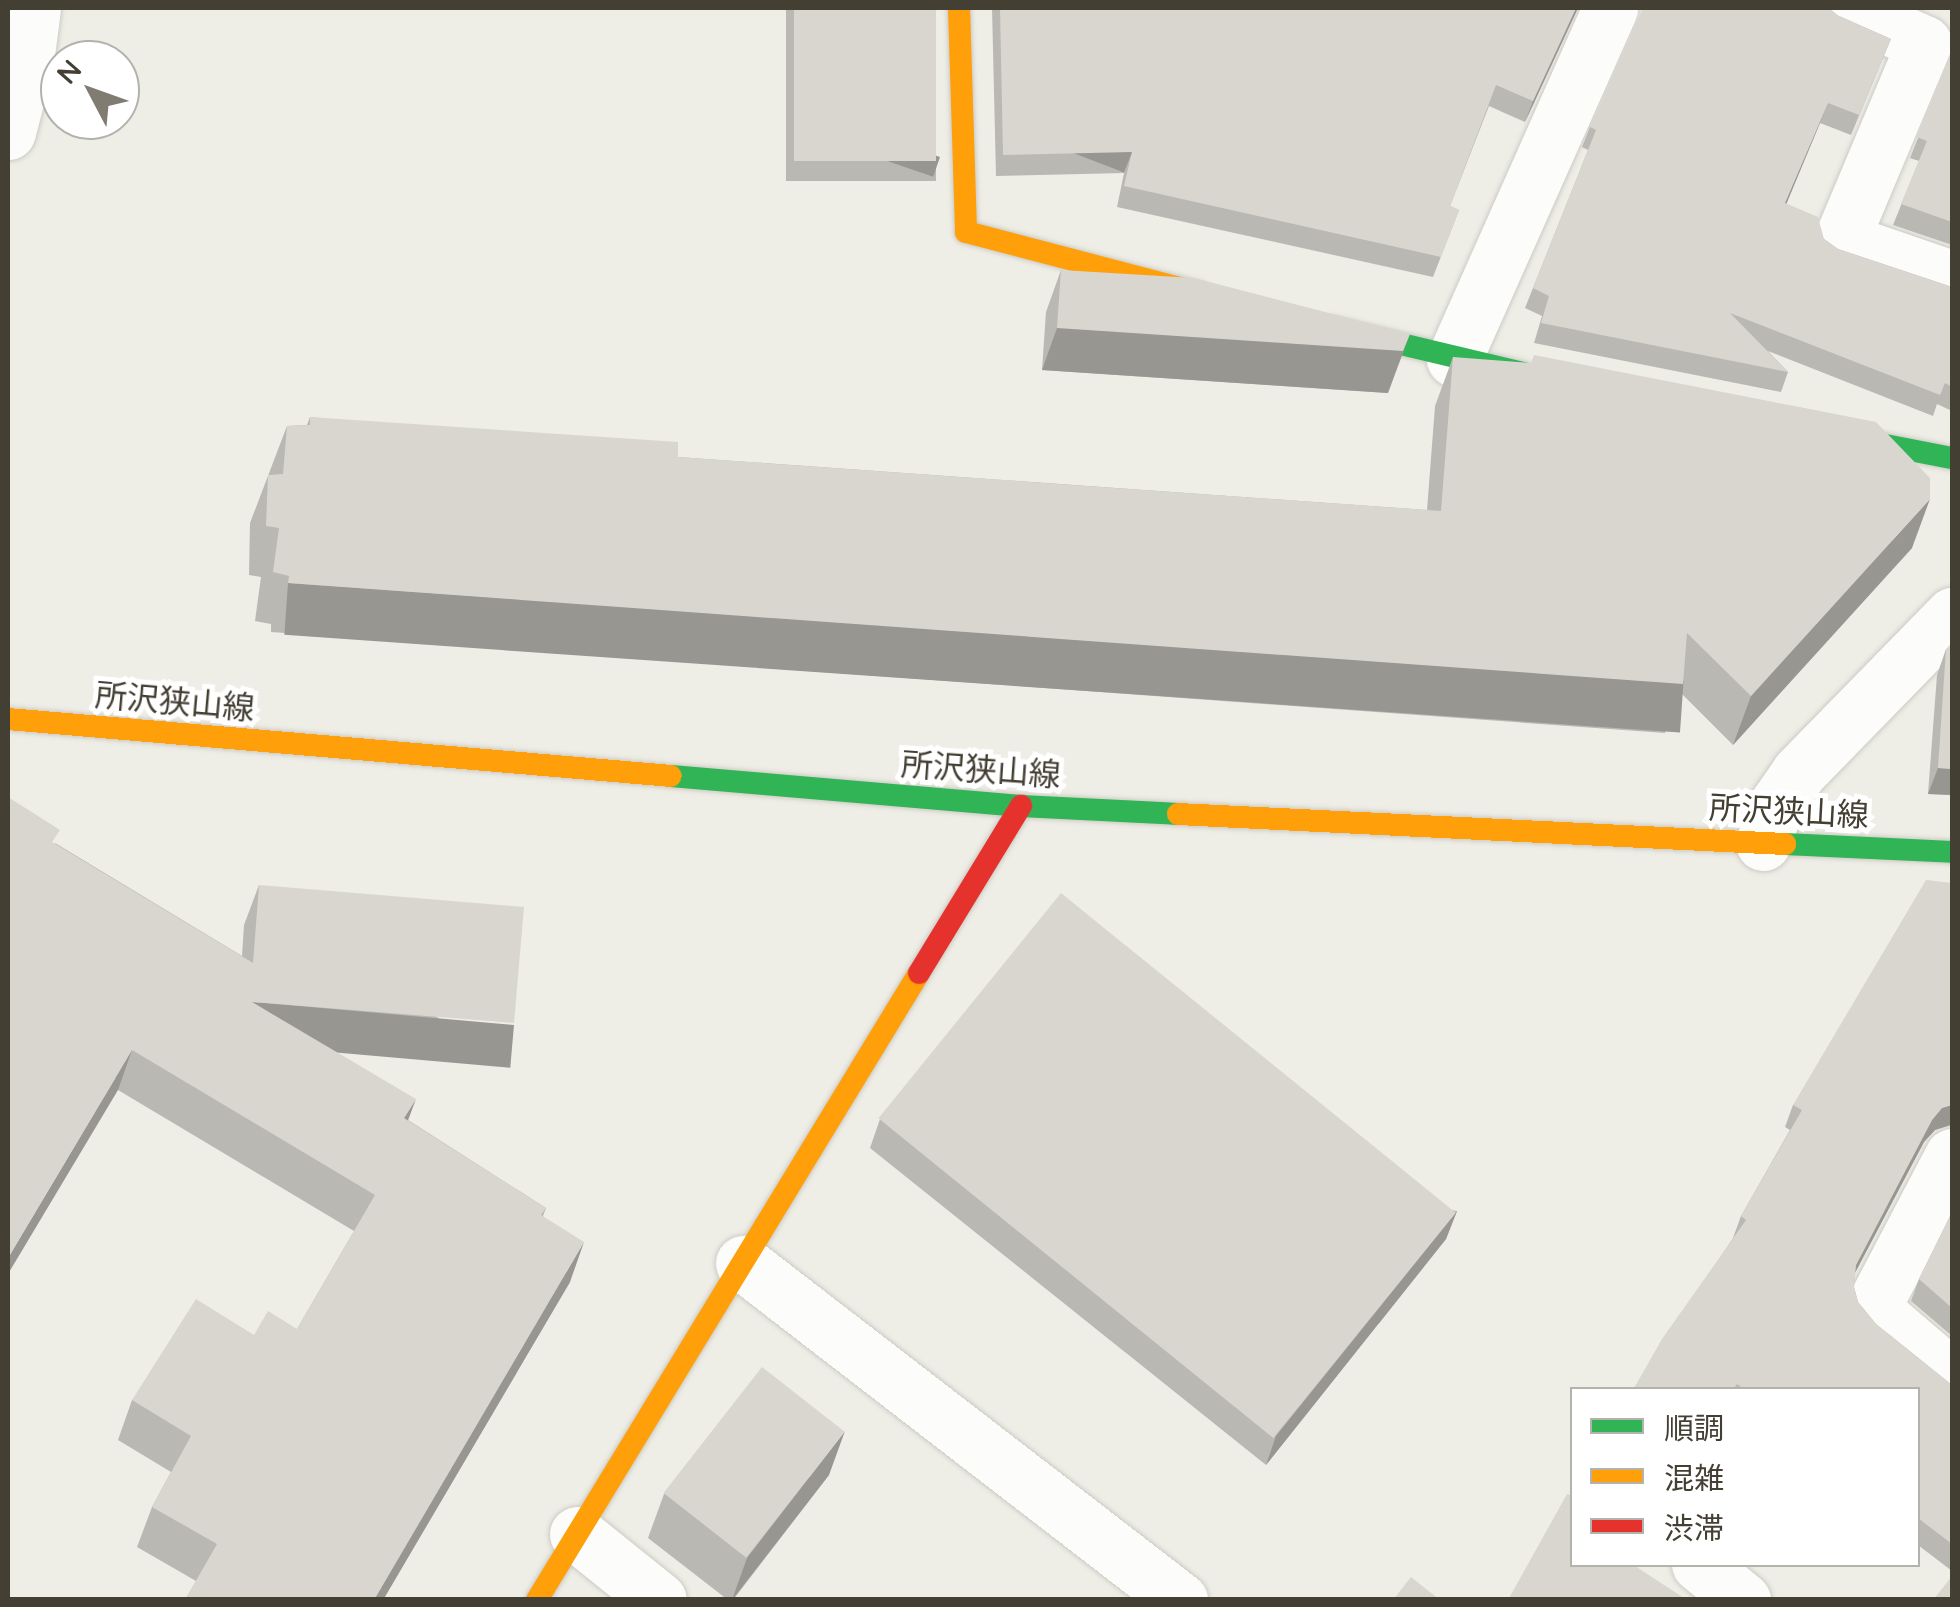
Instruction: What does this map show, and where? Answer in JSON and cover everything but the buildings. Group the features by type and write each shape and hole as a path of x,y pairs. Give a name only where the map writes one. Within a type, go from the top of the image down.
{"main road":[{"path":"960,8 966,232 1229,300"},
{"path":"1304,320 1454,359 1550,378"},
{"path":"1799,428 1952,458"},
{"name":"所沢狭山線","path":"8,719 1021,806 1952,852"},
{"path":"537,1600 1021,806"}],"street":[{"path":"8,132 34,8"},
{"path":"1454,359 1610,8"},
{"path":"1844,8 1924,43 1842,240 1952,278"},
{"path":"1764,842 1776,805 1798,772 1952,615"},
{"path":"1952,1156 1876,1300 1880,1314 1952,1377"},
{"path":"743,1264 1180,1600"},
{"path":"577,1534 659,1600"},
{"path":"1669,1600 1688,1567"},
{"path":"1703,1567 1743,1600"}],"traffic: fast":[{"path":"1334,328 1523,373"},
{"path":"1828,434 1952,458"},
{"path":"671,776 1021,806 1178,814"},
{"path":"1785,844 1952,852"}],"traffic: slow":[{"path":"959,8 966,232 1198,293"},
{"path":"8,719 671,776"},
{"path":"1178,814 1785,844"},
{"path":"537,1600 919,973"}],"traffic: jam":[{"path":"919,973 1021,806"}]}
